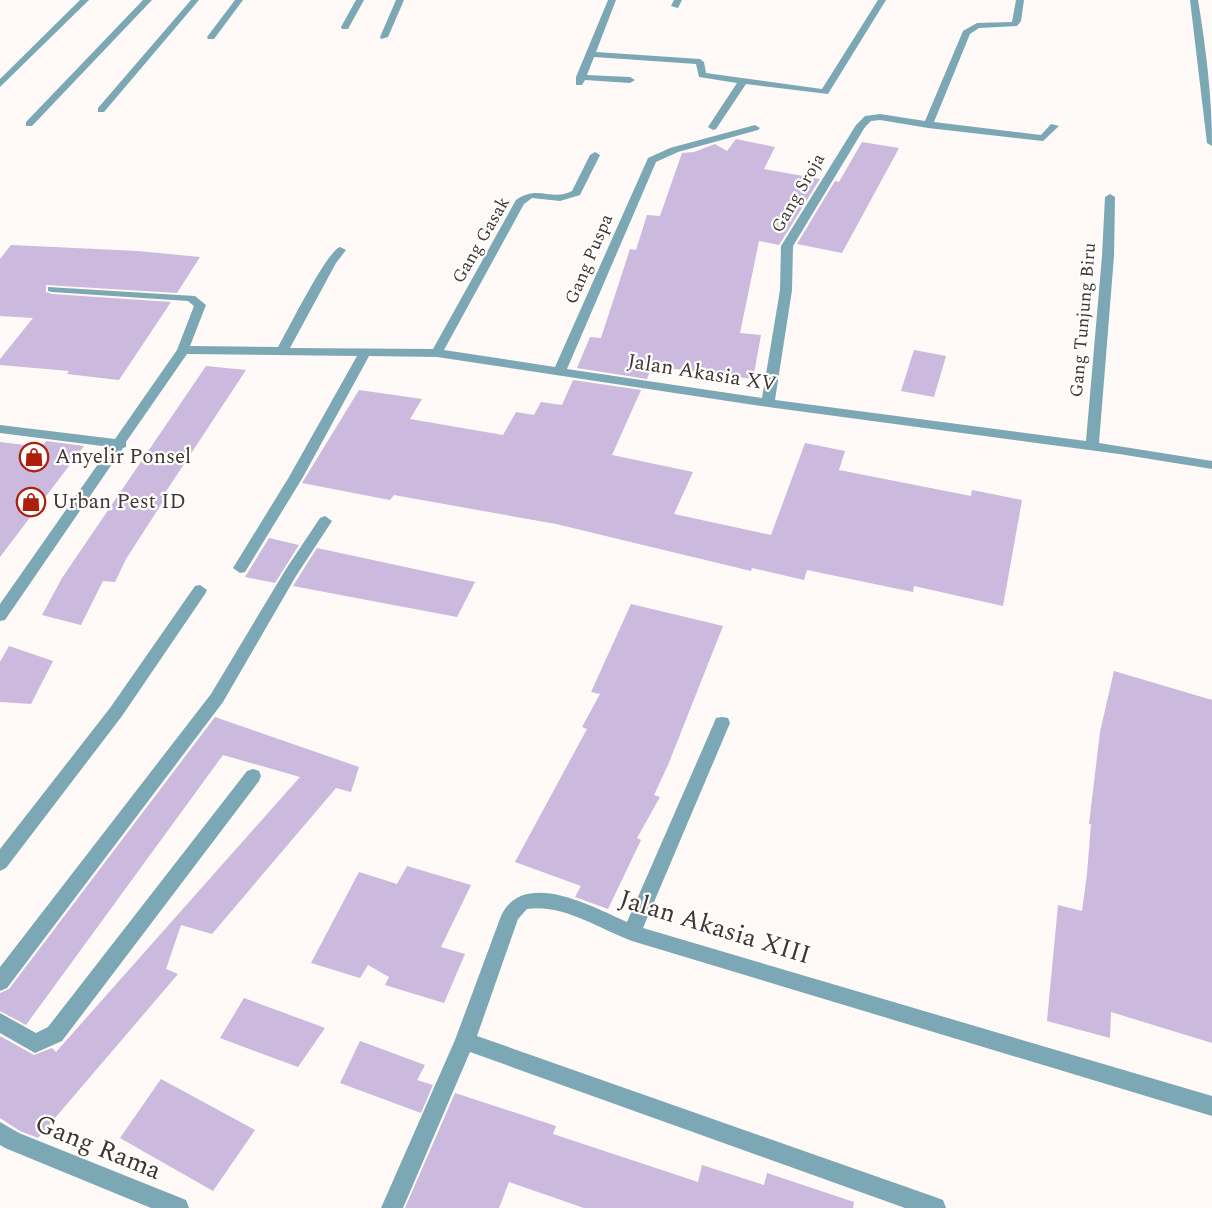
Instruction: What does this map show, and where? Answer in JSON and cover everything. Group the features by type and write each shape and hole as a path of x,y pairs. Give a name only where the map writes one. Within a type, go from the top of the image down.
{"street":[{"path":"0,84 85,0"},
{"path":"29,124 148,0"},
{"path":"100,110 156,48 195,0"},
{"path":"211,37 238,0"},
{"path":"345,27 360,0"},
{"path":"384,37 400,0"},
{"path":"612,0 580,80 630,80"},
{"path":"591,54 700,62 702,75 825,92 882,0"},
{"path":"1020,0 1017,21 1014,24 976,26 966,33 928,125 1043,138 1054,126"},
{"path":"1194,0 1202,45 1203,86 1212,143"},
{"path":"713,127 743,81"},
{"name":"Gang Sroja","path":"768,403 786,290 787,246 827,178 861,125 868,118 928,125"},
{"name":"Gang Puspa","path":"560,371 652,160 674,150 755,128"},
{"name":"Gang Gasak","path":"437,353 520,202 530,195 572,197 576,194 595,154"},
{"name":"Gang Tunjung Biru","path":"1092,446 1108,256 1110,198"},
{"path":"282,351 331,262 340,250"},
{"path":"0,616 121,444 183,350 200,305 191,298 52,289"},
{"name":"Jalan Akasia XV","path":"183,350 437,353 768,403 1092,446 1212,465"},
{"path":"240,568 296,477 365,352"},
{"path":"0,429 121,444"},
{"path":"0,982 218,698 291,573 325,521"},
{"path":"0,862 116,712 200,590"},
{"path":"632,933 722,723"},
{"path":"0,1022 35,1044 55,1034 253,776"},
{"name":"Jalan Akasia XIII","path":"392,1208 465,1041 510,916 516,905 534,899 567,906 632,933 1212,1106"},
{"path":"465,1041 935,1208"},
{"name":"Gang Rama","path":"0,1132 12,1142 178,1208"}],"building":[{"path":"736,139 775,147 764,169 820,179 779,245 759,241 740,333 761,335 753,379 652,366 647,379 577,368 590,337 601,338 630,249 636,250 647,215 660,216 682,153 694,152 715,144 727,151"},
{"path":"862,142 899,148 842,253 797,244 835,181 839,182"},
{"path":"11,245 138,251 200,257 177,293 46,285 46,292 52,294 171,302 119,380 67,374 69,371 0,365 0,359 33,318 0,316 0,259"},
{"path":"914,350 946,356 934,397 901,391"},
{"path":"206,366 246,370 161,499 164,500 126,559 115,582 103,581 81,625 42,615 62,578"},
{"path":"573,380 641,390 612,455 693,472 674,514 771,535 805,443 845,451 839,470 971,496 972,490 1022,500 1003,606 914,586 913,592 807,570 804,580 752,568 751,571 556,524 394,495 390,500 302,483 359,390 422,399 410,419 503,435 516,412 534,415 541,402 562,405"},
{"path":"46,441 84,446 0,557 0,442 42,447"},
{"path":"269,538 299,545 275,583 245,577"},
{"path":"317,548 475,582 457,617 293,586"},
{"path":"631,604 723,626 654,795 660,797 637,838 641,840 608,909 575,897 581,886 515,862 587,729 582,727 600,694 591,692"},
{"path":"9,646 53,661 31,704 0,702 0,662"},
{"path":"1114,671 1212,700 1212,1043 1111,1012 1110,1038 1047,1021 1058,905 1082,911 1100,732"},
{"path":"215,717 359,767 351,792 336,788 212,934 181,925 166,969 178,974 38,1138 20,1131 0,1118 0,1036 34,1055 52,1048 56,1052 300,777 223,755 26,1025 0,1011 0,993 9,989"},
{"path":"407,866 471,885 441,947 465,954 444,1003 385,985 389,977 368,965 360,978 311,963 359,872 397,884"},
{"path":"244,998 325,1028 298,1067 220,1038"},
{"path":"360,1041 425,1065 417,1080 433,1085 421,1113 340,1083"},
{"path":"161,1079 255,1130 213,1191 120,1138"},
{"path":"455,1093 556,1126 553,1134 698,1182 702,1165 764,1185 767,1173 854,1202 853,1208 584,1208 509,1182 499,1208 405,1208"}],"place":[{"name":"Anyelir Ponsel","path":"34,457"},
{"name":"Urban Pest ID","path":"31,502"}]}
